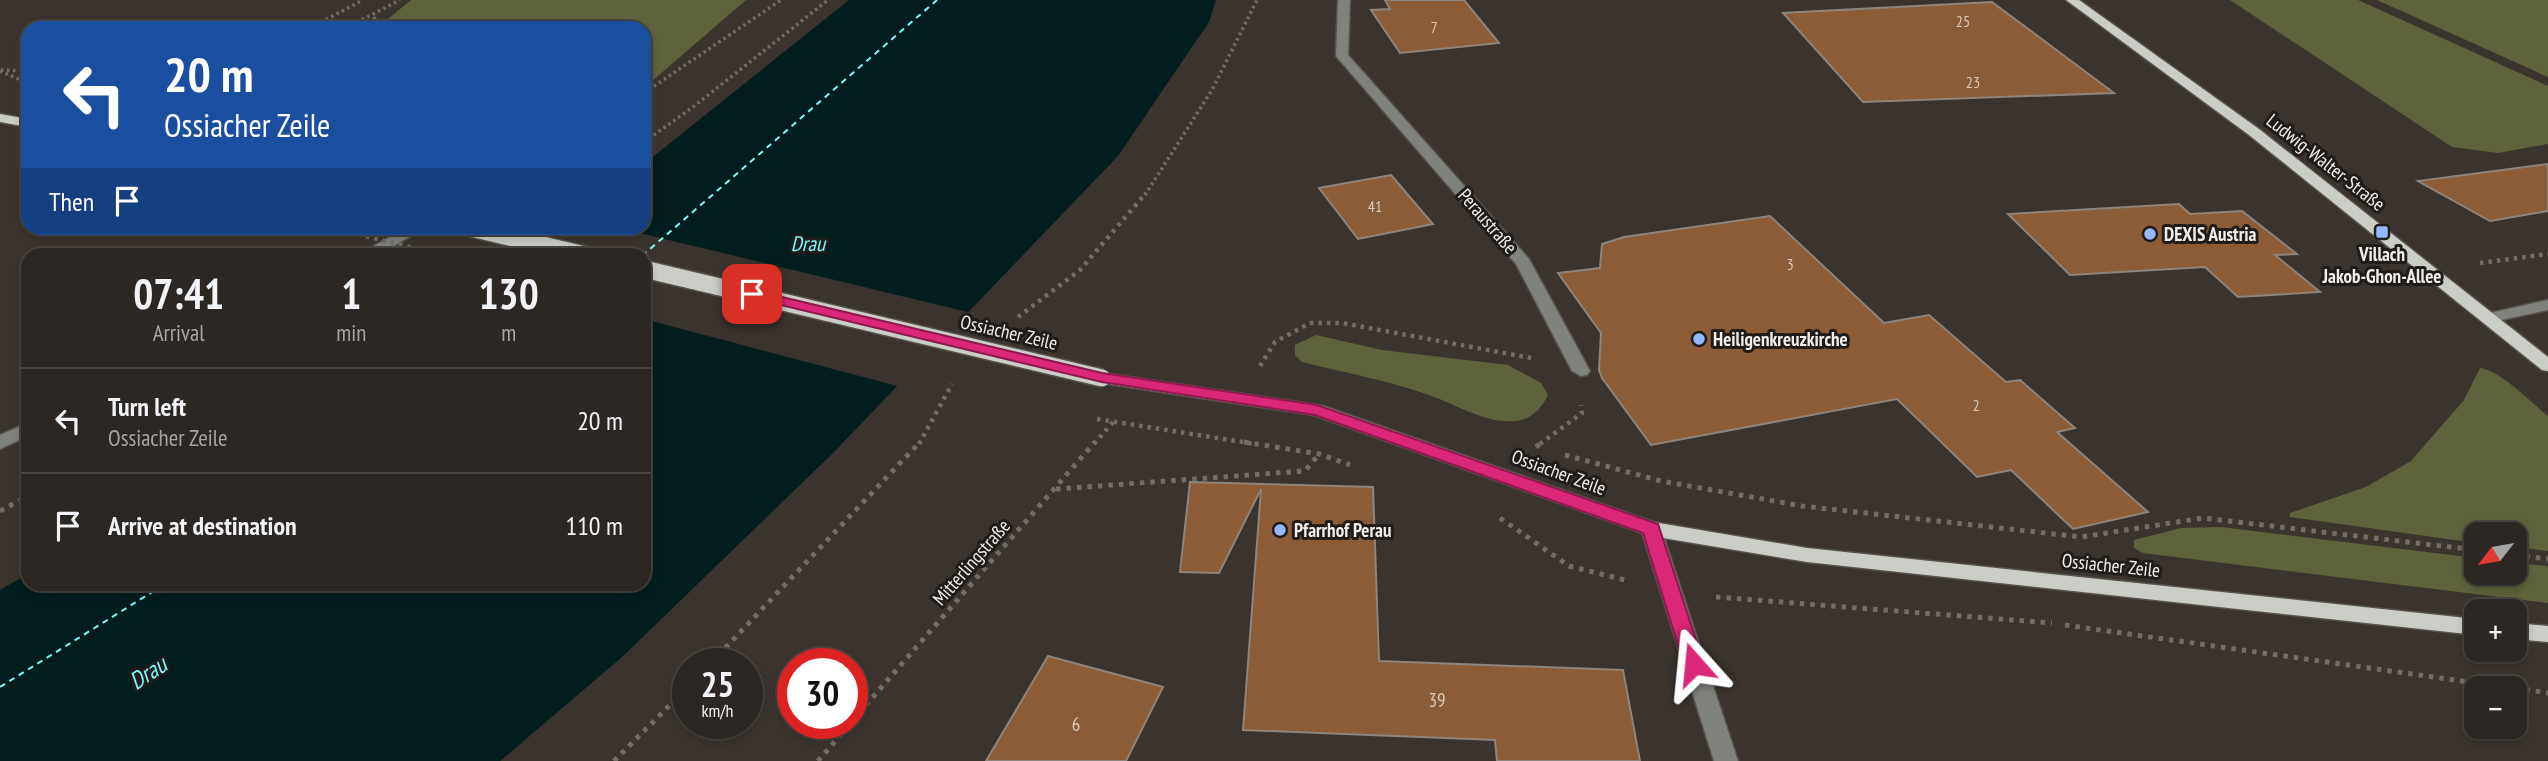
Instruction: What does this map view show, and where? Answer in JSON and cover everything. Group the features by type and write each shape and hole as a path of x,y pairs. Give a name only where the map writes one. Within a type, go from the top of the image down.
{"main road":[{"name":"Ludwig-Walter-Straße","path":"2072,0 2134,42 2311,176 2548,366"},
{"path":"0,118 21,122"},
{"path":"500,235 555,248"},
{"name":"Ossiacher Zeile","path":"651,271 1102,377 1317,410 1651,529 1807,555 2464,626"},
{"path":"2527,632 2548,634"}],"street":[{"name":"Peraustraße","path":"1345,0 1342,56 1523,262 1581,371"},
{"path":"378,248 404,235"},
{"path":"2487,318 2548,305"},
{"path":"0,443 21,432"},
{"path":"1651,529 1726,761"}],"path":[{"path":"323,21 363,0"},
{"path":"361,21 400,0"},
{"path":"651,88 781,0"},
{"path":"651,137 828,0"},
{"path":"1008,324 1080,270 1150,189 1212,90 1257,0"},
{"path":"372,16 375,19 373,21"},
{"path":"0,70 21,71"},
{"path":"0,70 21,80"},
{"path":"361,235 412,248"},
{"path":"2484,263 2548,254"},
{"path":"1258,369 1275,342 1310,323 1342,323 1516,355 1581,371 1582,413 1536,447 1549,451"},
{"path":"726,648 918,445 955,378"},
{"name":"Mitterlingstraße","path":"868,704 1113,422 1319,454"},
{"path":"1055,489 1305,471 1319,454 1356,467"},
{"path":"1561,454 1661,481 1802,506 2081,537 2203,518 2464,549"},
{"path":"0,512 21,500"},
{"path":"1492,512 1569,566"},
{"path":"2527,556 2548,559"},
{"path":"1744,601 2058,624 2464,681"},
{"path":"2527,690 2548,693"},
{"path":"614,761 672,703"},
{"name":"Mitterlingstraße","path":"818,761 837,739"}],"green space":[{"path":"411,0 746,0 651,82 651,21 386,21"},
{"path":"2230,0 2358,0 2548,86 2548,144 2498,153 2452,147"},
{"path":"2377,0 2548,0 2548,77"},
{"path":"1316,335 1382,350 1508,365 1541,383 1548,395 1539,409 1527,418 1504,421 1480,416 1408,388 1302,362 1295,355 1295,345"},
{"path":"2480,368 2506,381 2548,416 2548,551 2527,548 2527,522 2464,522 2464,541 2290,517 2290,513 2366,487 2411,461 2464,400"},
{"path":"2221,527 2464,557 2464,585 2527,585 2527,564 2548,566 2548,603 2143,553 2134,548 2134,540 2181,528"}],"water":[{"name":"Drau","path":"849,0 1216,0 1209,22 1118,156 833,453 621,658 500,761 0,761 0,590 21,578 21,591 651,591 651,248 619,248 578,235 651,235 651,158"}],"pier":[{"path":"540,235 648,235 972,313 901,387 651,321 651,248 523,248"}],"building":[{"path":"1385,0 1464,0 1499,43 1400,53 1371,10 1390,9"},
{"path":"1992,2 2114,93 1863,102 1783,13"},
{"path":"2548,164 2548,211 2490,221 2418,181"},
{"path":"1391,175 1433,224 1358,239 1319,188"},
{"name":"DEXIS Austria","path":"2179,204 2190,214 2242,211 2297,254 2275,255 2320,292 2238,297 2205,267 2070,275 2008,214"},
{"path":"1770,216 1884,323 1929,315 2006,382 2020,380 2075,428 2057,432 2148,512 2073,529 2011,470 1977,477 1897,399 1651,445 1602,378 1599,370 1601,333 1558,273 1600,268 1602,244 1624,237"},
{"path":"1190,482 1373,487 1379,661 1623,670 1640,761 1497,761 1495,740 1243,730 1261,489 1219,573 1180,572"},
{"path":"1048,656 1163,687 1126,761 986,761"}],"ferry route":[{"path":"651,248 937,0"},
{"path":"0,687 154,591"}],"place":[{"name":"Villach Jakob-Ghon-Allee","path":"2382,232"},
{"name":"DEXIS Austria","path":"2150,234"},
{"name":"Heiligenkreuzkirche","path":"1699,339"},
{"name":"Pfarrhof Perau","path":"1280,530"}],"route":[{"path":"752,294 1102,377 1317,410 1651,529 1694,664"}]}
